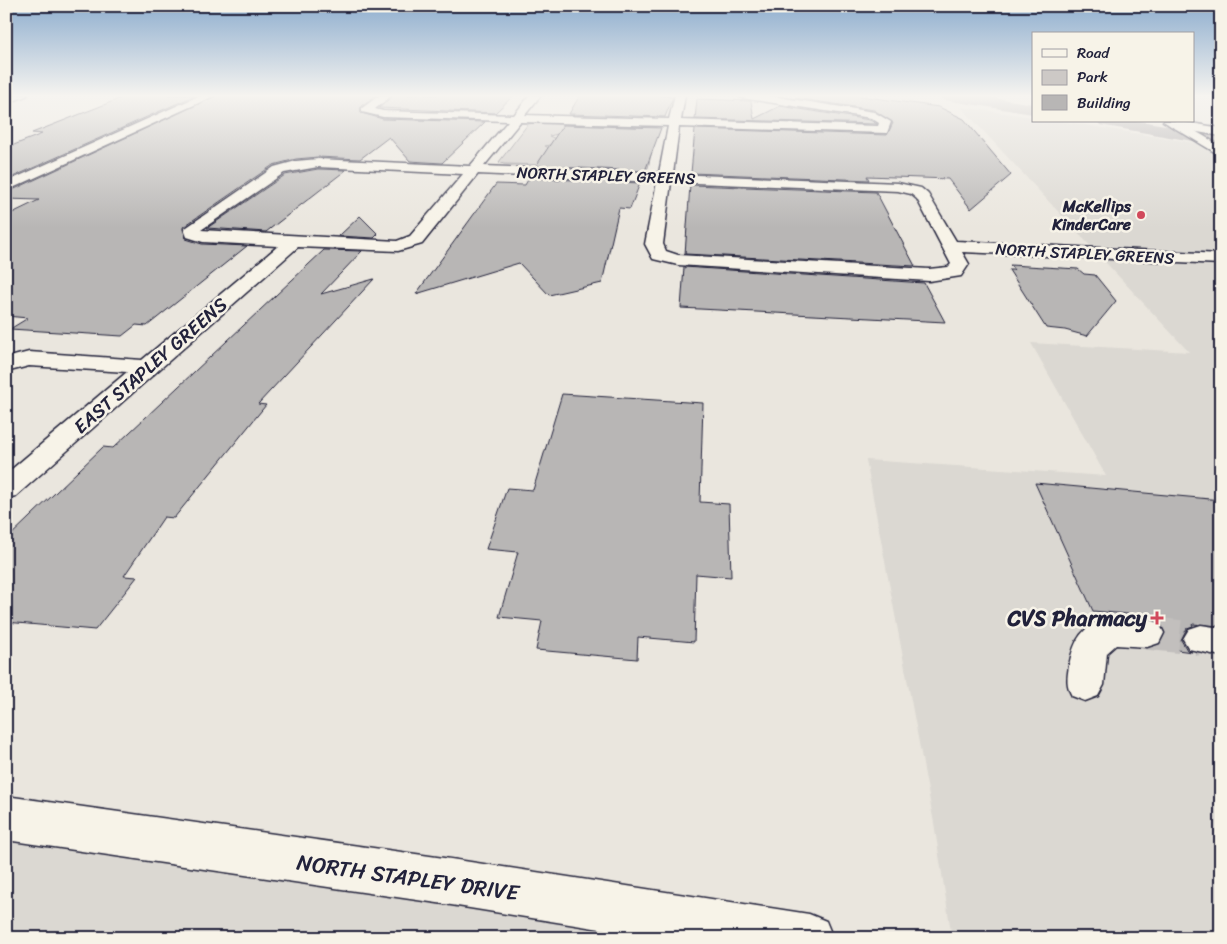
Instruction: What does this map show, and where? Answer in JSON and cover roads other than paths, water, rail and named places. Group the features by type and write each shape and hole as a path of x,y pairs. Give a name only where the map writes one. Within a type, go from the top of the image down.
{"street":[{"path":"6,187 113,139"},
{"path":"294,241 398,246 416,240 501,139"},
{"path":"671,139 654,244 659,255 678,260 929,275 954,272 960,264 950,246"},
{"path":"1210,144 1221,152"},
{"name":"NORTH STAPLEY GREENS","path":"294,241 203,237 194,233 192,229 279,170 296,165 318,164 898,187 916,191 923,197 950,246 1221,260"},
{"name":"EAST STAPLEY GREENS","path":"6,490 294,241"},
{"path":"6,365 29,359 148,367"},
{"path":"6,462 35,465"},
{"path":"1085,685 1090,647 1109,631 1147,633"},
{"name":"NORTH STAPLEY DRIVE","path":"6,818 451,882 809,938"}],"waterway":[{"path":"1215,139 1221,140"}],"tunnel":[{"path":"1147,633 1201,639"}],"place":[{"name":"McKellips KinderCare","path":"1141,215"},
{"name":"CVS Pharmacy","path":"1157,618"}]}
